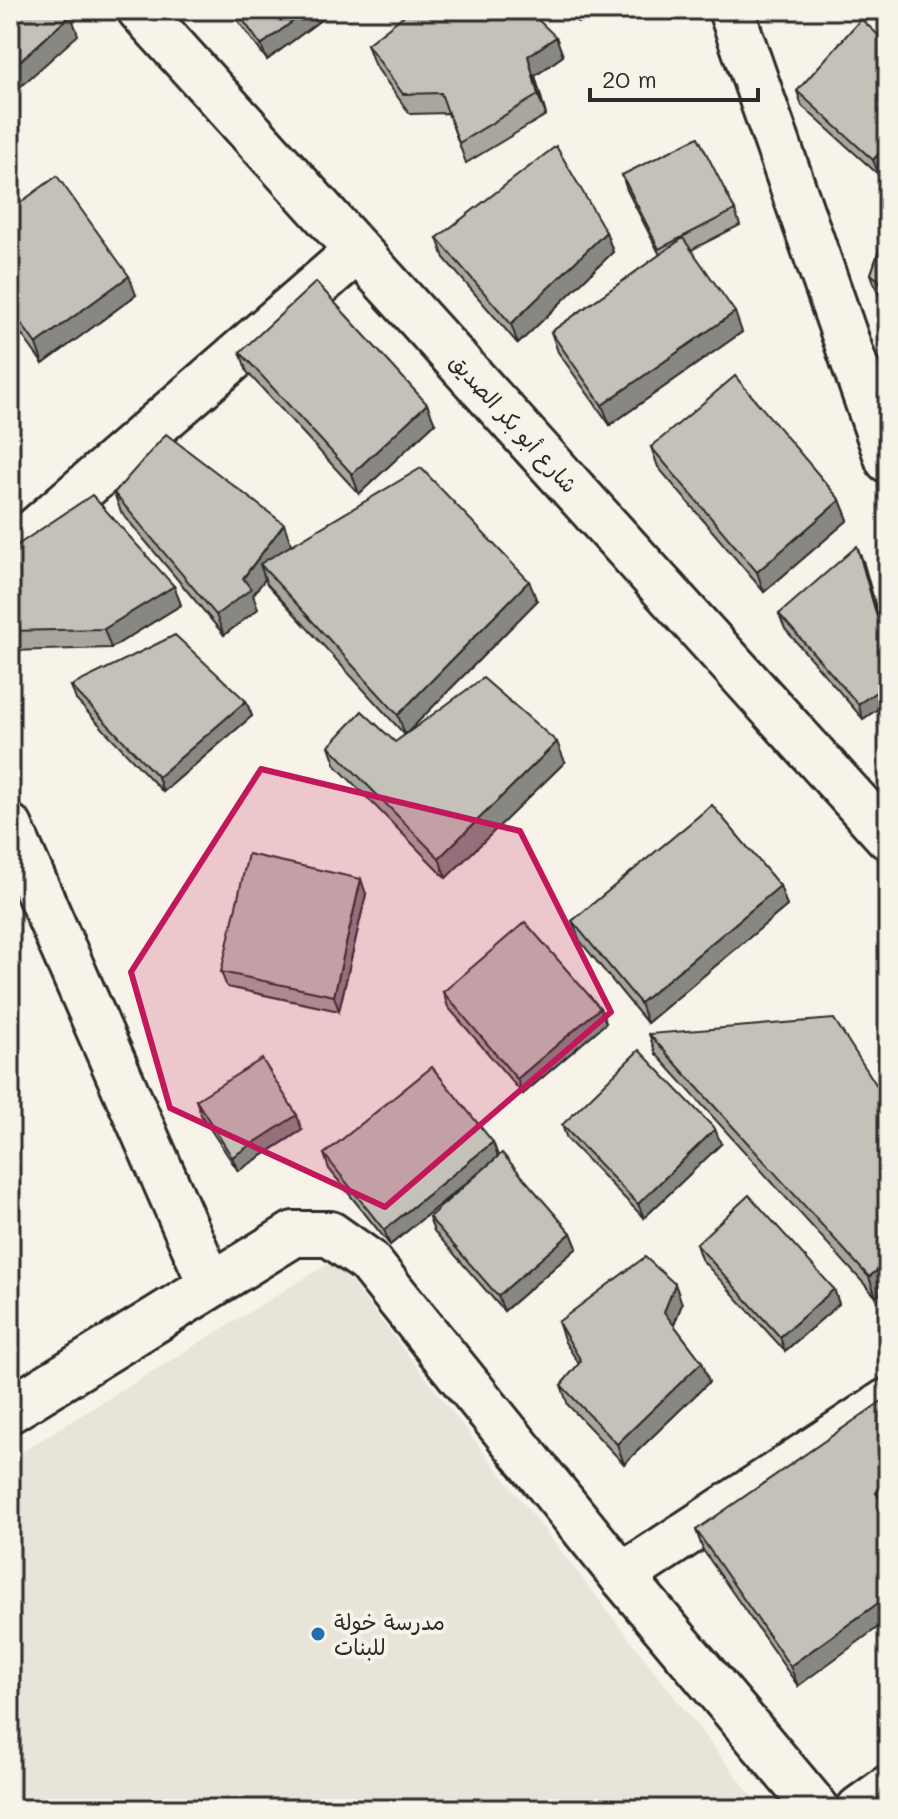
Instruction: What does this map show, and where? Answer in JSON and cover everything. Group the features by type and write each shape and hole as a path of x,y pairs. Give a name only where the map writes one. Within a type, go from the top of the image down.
{"street":[{"name":"شارع أبو بكر الصديق","path":"140,10 888,837"},
{"path":"731,10 888,460"},
{"path":"10,552 357,251"},
{"path":"10,827 210,1283"},
{"path":"10,1410 210,1283 294,1234 330,1234 368,1261 622,1576 817,1809"},
{"path":"622,1576 888,1401"},
{"path":"859,1809 888,1788"}],"highlighted area":[{"path":"261,769 520,831 611,1012 385,1207 170,1108 131,972"}],"shaded area":[{"name":"مدرسة خولة للبنات","path":"334,1260 762,1809 10,1809 10,1459"}],"building":[{"path":"10,10 66,10 71,15 10,70"},
{"path":"236,10 308,10 261,45"},
{"path":"411,10 528,10 556,37 528,56 538,95 459,143 441,93 403,94 367,44"},
{"path":"861,19 888,44 888,143 873,160 797,91"},
{"path":"698,137 735,210 659,249 622,175"},
{"path":"556,146 606,232 511,324 437,238"},
{"path":"57,176 129,276 36,344 10,308 10,210"},
{"path":"888,224 888,288 871,274"},
{"path":"683,238 735,312 602,405 551,332"},
{"path":"316,282 427,404 352,474 240,352"},
{"path":"735,376 840,500 757,572 651,447"},
{"path":"166,434 284,524 243,578 251,589 216,615 114,493"},
{"path":"421,468 529,581 398,715 260,564"},
{"path":"92,495 174,586 104,629 10,631 10,550"},
{"path":"857,546 888,656 888,684 858,704 779,614"},
{"path":"175,635 246,701 158,777 71,686"},
{"path":"483,678 557,742 439,858 329,746 362,711 395,742"},
{"path":"712,805 780,886 640,1003 572,921"},
{"path":"248,854 361,879 334,996 221,972"},
{"path":"525,922 600,1008 517,1079 443,992"},
{"path":"834,1019 888,1103 888,1261 869,1277 649,1034"},
{"path":"639,1050 715,1129 638,1204 562,1125"},
{"path":"262,1059 297,1115 232,1157 196,1100"},
{"path":"432,1067 493,1142 384,1230 324,1154"},
{"path":"502,1153 571,1233 498,1296 429,1217"},
{"path":"749,1195 834,1289 780,1337 696,1244"},
{"path":"645,1257 675,1284 664,1312 702,1362 617,1444 561,1385 581,1361 558,1322"},
{"path":"888,1397 888,1481 876,1493 888,1513 888,1596 790,1666 696,1530"}],"place":[{"name":"مدرسة خولة للبنات","path":"318,1634"}]}
